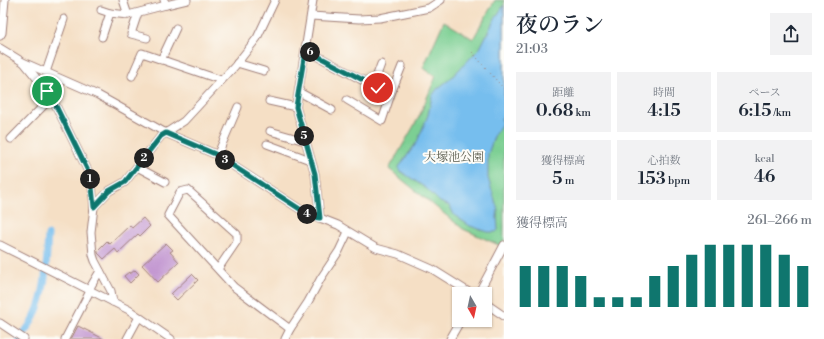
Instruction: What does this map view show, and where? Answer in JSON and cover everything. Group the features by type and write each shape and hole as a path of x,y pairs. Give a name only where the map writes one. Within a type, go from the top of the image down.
{"street":[{"path":"0,36 2,33 5,0"},
{"path":"123,0 128,15"},
{"path":"101,10 110,13 128,15 165,3 187,0"},
{"path":"94,207 109,191 125,182 161,136 184,121 237,63 257,38 275,0"},
{"path":"313,0 296,107 315,174 320,218"},
{"path":"311,16 359,19 380,18 429,8 441,0"},
{"path":"102,37 110,13"},
{"path":"138,13 131,34 147,38"},
{"path":"46,72 64,19"},
{"path":"161,60 176,28"},
{"path":"306,46 312,53 373,86 392,91"},
{"path":"0,48 23,62 98,95 166,133 217,156 312,217 320,218 338,226 376,248 398,254 432,269 461,287"},
{"path":"132,76 142,53 221,80"},
{"path":"23,62 51,98 89,173 94,207 91,246 95,261 111,290 113,302"},
{"path":"237,63 264,71"},
{"path":"373,86 381,64"},
{"path":"347,100 382,121 402,66"},
{"path":"299,92 332,110"},
{"path":"11,139 51,98"},
{"path":"269,101 296,107"},
{"path":"217,156 238,108"},
{"path":"270,131 305,141"},
{"path":"267,144 310,160"},
{"path":"137,167 165,182"},
{"path":"218,269 238,241 237,234 188,190 180,192 168,215 234,287 290,329"},
{"path":"285,339 321,278 339,251 348,232"},
{"path":"0,245 113,302 139,317 171,339"},
{"path":"482,287 504,246"},
{"path":"65,339 100,271"},
{"path":"492,308 504,316"},
{"path":"126,339 139,317"},
{"path":"0,323 21,337"},
{"path":"450,339 457,327"}],"path":[{"path":"472,52 504,89"}],"green space":[{"name":"大塚池公園","path":"495,0 504,0 504,240 501,246 463,229 389,169 419,117 436,76 423,68 444,21 473,39"}],"water":[{"name":"大塚池公園","path":"504,5 504,115 501,119 503,122 495,134 488,154 488,178 498,210 498,230 496,232 488,232 470,226 454,215 450,206 440,202 427,189 399,170 399,167 417,142 428,115 432,96 437,89 450,79 480,48 494,20"}],"building":[{"path":"143,218 150,226 140,236 138,234 118,253 115,249 104,259 98,253 98,250 107,241 110,244 130,225 132,228"},
{"path":"166,243 173,250 170,252 179,262 158,282 142,265"},
{"path":"135,270 139,274 130,283 124,276"},
{"path":"192,274 198,280 177,300 171,294"},
{"path":"78,326 104,339 71,339"}],"waterway":[{"path":"20,339 34,318 42,296 48,235"}],"route":[{"path":"47,91 89,173 94,207 109,191 125,182 161,136 166,133 215,154 312,217 320,218 315,174 296,107 306,46 312,53 378,88"}]}
